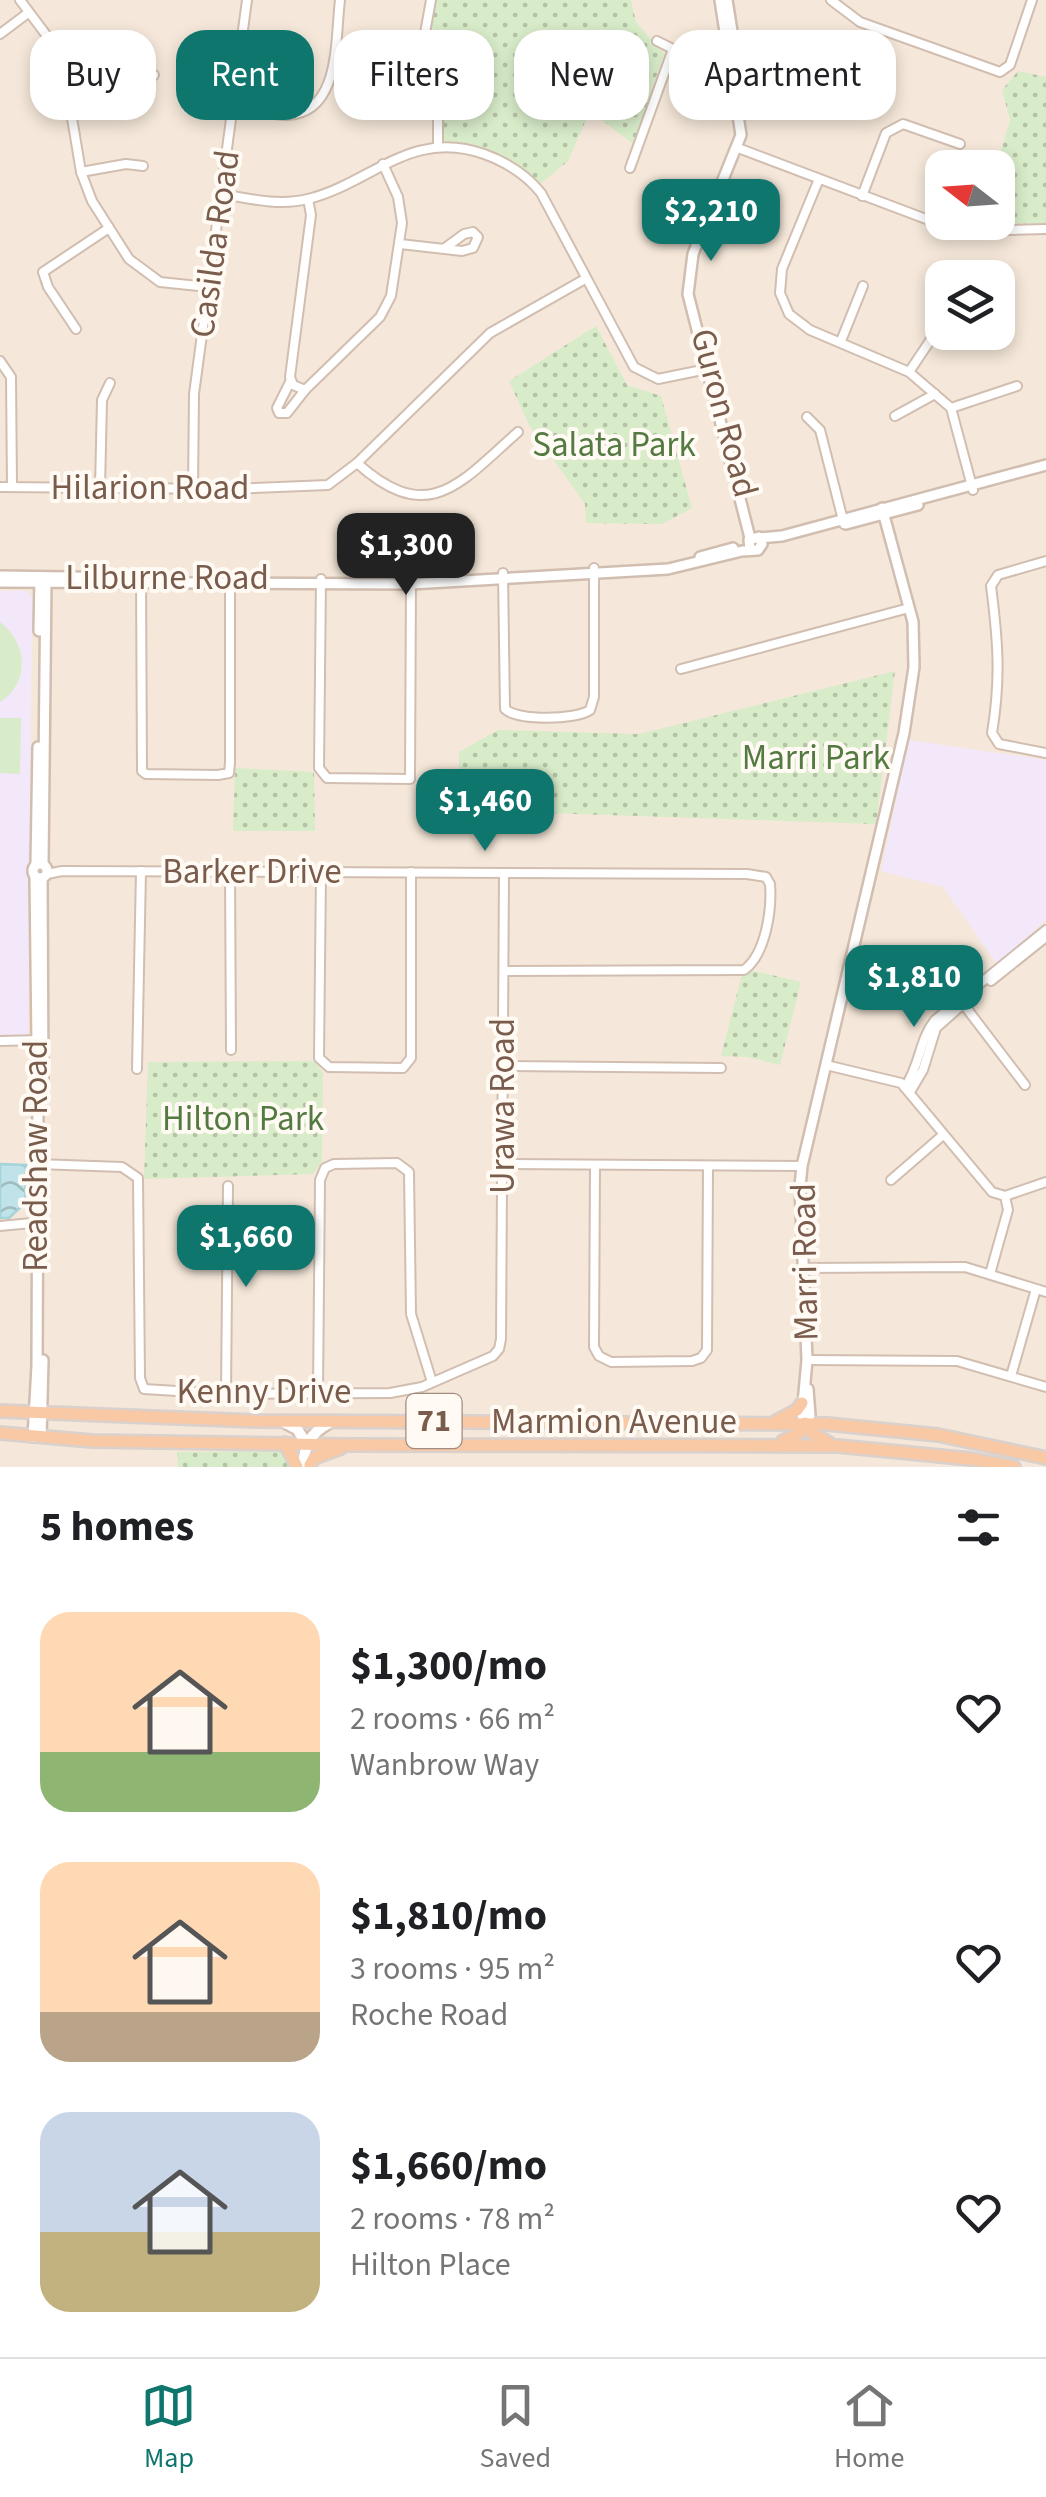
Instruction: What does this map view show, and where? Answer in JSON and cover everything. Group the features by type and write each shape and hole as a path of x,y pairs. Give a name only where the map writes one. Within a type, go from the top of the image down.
{"highway":[{"path":"772,1422 797,1410 802,1403"},
{"name":"Marmion Avenue","path":"0,1411 340,1421 772,1422 919,1433 1046,1458"},
{"path":"775,1444 798,1434 805,1424 817,1437 838,1446"},
{"name":"Marmion Avenue","path":"0,1433 110,1442 350,1446 838,1446 1014,1467"},
{"path":"285,1443 305,1466 320,1456 350,1446"}],"main road":[{"path":"280,1420 297,1429 308,1443"},
{"path":"305,1466 308,1443 319,1428 340,1421"}],"street":[{"path":"20,0 42,30"},
{"name":"Casilda Road","path":"243,30 247,0"},
{"path":"314,106 324,98 329,84 340,0"},
{"path":"431,0 420,55 438,101 438,146"},
{"name":"Guron Road","path":"724,0 728,30"},
{"path":"832,0 860,22 1000,72 1010,65 1032,0"},
{"path":"0,34 28,12"},
{"path":"657,42 669,47"},
{"path":"630,168 669,63"},
{"path":"72,120 80,172 92,200 129,258 160,282 208,287"},
{"name":"Casilda Road","path":"194,488 194,394 231,120"},
{"name":"Guron Road","path":"740,120 740,149 702,232 690,270 689,301 755,541"},
{"path":"862,196 886,133 903,124 960,144"},
{"path":"222,194 270,202 308,199 412,151 438,146 488,155 534,184 638,370 658,378 709,369"},
{"path":"740,149 934,222 975,231 1046,229"},
{"path":"80,172 126,164 144,166"},
{"path":"308,199 311,215 290,382 277,408 279,413 287,413 304,390 387,308 400,244 401,204 383,164"},
{"path":"819,179 782,270 780,293 790,314 810,330 909,372 951,408 973,487"},
{"path":"76,329 42,272 109,228"},
{"path":"400,244 445,248"},
{"name":"Hilarion Road","path":"0,487 328,485 358,463 490,333 586,279"},
{"path":"841,341 864,286"},
{"path":"909,372 925,348"},
{"path":"0,360 12,377 12,487"},
{"path":"100,488 102,400 110,382"},
{"path":"290,382 304,390"},
{"path":"951,408 1017,386"},
{"path":"895,416 935,394"},
{"path":"807,416 820,430 844,522"},
{"path":"358,463 394,490 440,495 518,432"},
{"name":"Lilburne Road","path":"0,579 411,581 677,568 755,541 844,522 1046,468"},
{"name":"Marri Road","path":"805,1424 810,1415 802,1166 904,733 916,653 909,608 883,511"},
{"path":"1046,562 998,575 991,586 1000,652 1000,685 992,733 1000,744 1046,753"},
{"path":"503,576 504,709 514,716 572,717 590,710 594,697 594,571"},
{"name":"Readshaw Road","path":"37,1437 43,580"},
{"path":"140,581 142,771 218,775 229,773 230,763 230,581"},
{"path":"321,582 322,775 410,778 411,581"},
{"path":"681,669 909,608"},
{"name":"Barker Drive","path":"41,870 763,876 772,888 760,950 748,967 734,972 504,971"},
{"path":"138,1069 142,871"},
{"path":"230,871 231,1050"},
{"path":"321,872 319,1058 329,1068 403,1068 411,1058 410,872"},
{"name":"Urawa Road","path":"501,1340 504,872"},
{"path":"908,1089 922,1070 932,1034 976,987 1046,930"},
{"path":"962,1002 1046,938"},
{"path":"976,987 990,982"},
{"path":"962,1002 1026,1085"},
{"path":"0,1040 39,1040"},
{"path":"826,1065 895,1082 908,1089 992,1192 1005,1196 1046,1182"},
{"path":"502,1066 721,1068"},
{"path":"891,1180 943,1135"},
{"path":"318,1392 320,1180 325,1168 334,1164 397,1163 409,1172 411,1314 432,1382"},
{"name":"Kenny Drive","path":"40,1164 122,1167 138,1178 140,1378 144,1389 226,1394 390,1393 432,1382 493,1356 501,1340"},
{"path":"502,1164 802,1166"},
{"path":"594,1165 594,1346 599,1356 611,1362 692,1362 702,1358 707,1350 708,1166"},
{"path":"226,1394 228,1186"},
{"path":"990,1274 1008,1210 1005,1196"},
{"path":"0,1226 39,1222"},
{"path":"804,1268 964,1267 1041,1290 1011,1376"},
{"path":"806,1366 957,1361 1046,1387"},
{"name":"Marri Road","path":"805,1424 802,1403 806,1366"}],"shaded area":[{"path":"0,0 1046,0 1046,1467 0,1467"},
{"path":"0,591 27,591 32,599 28,1035 0,1035"},
{"path":"909,740 1046,760 1046,920 997,964 943,887 881,871"}],"green space":[{"path":"437,0 631,0 636,22 643,30 514,30 514,120 586,120 568,161 540,184 495,155 443,142 442,120 494,120 494,30 429,30"},
{"path":"649,37 664,54 649,98"},
{"path":"1018,71 1046,77 1046,223 1015,223 1015,150 1001,150 1010,120 1002,90"},
{"path":"602,120 641,120 633,144"},
{"name":"Salata Park","path":"596,326 627,385 661,396 692,508 662,524 586,523 585,504 529,425 509,381"},
{"path":"0,622 16,641 22,663 17,684 0,702"},
{"name":"Marri Park","path":"895,671 876,824 458,810 459,752 498,730 639,734"},
{"path":"0,718 21,718 20,774 0,773"},
{"path":"235,768 314,772 315,831 233,831"},
{"path":"750,970 801,982 780,1065 721,1056 742,974"},
{"name":"Hilton Park","path":"314,1061 323,1073 322,1161 313,1174 144,1179 148,1062"},
{"path":"296,1451 296,1467 178,1467 177,1452"}],"water":[{"path":"0,1164 26,1165 25,1203 9,1218 0,1218"}]}
